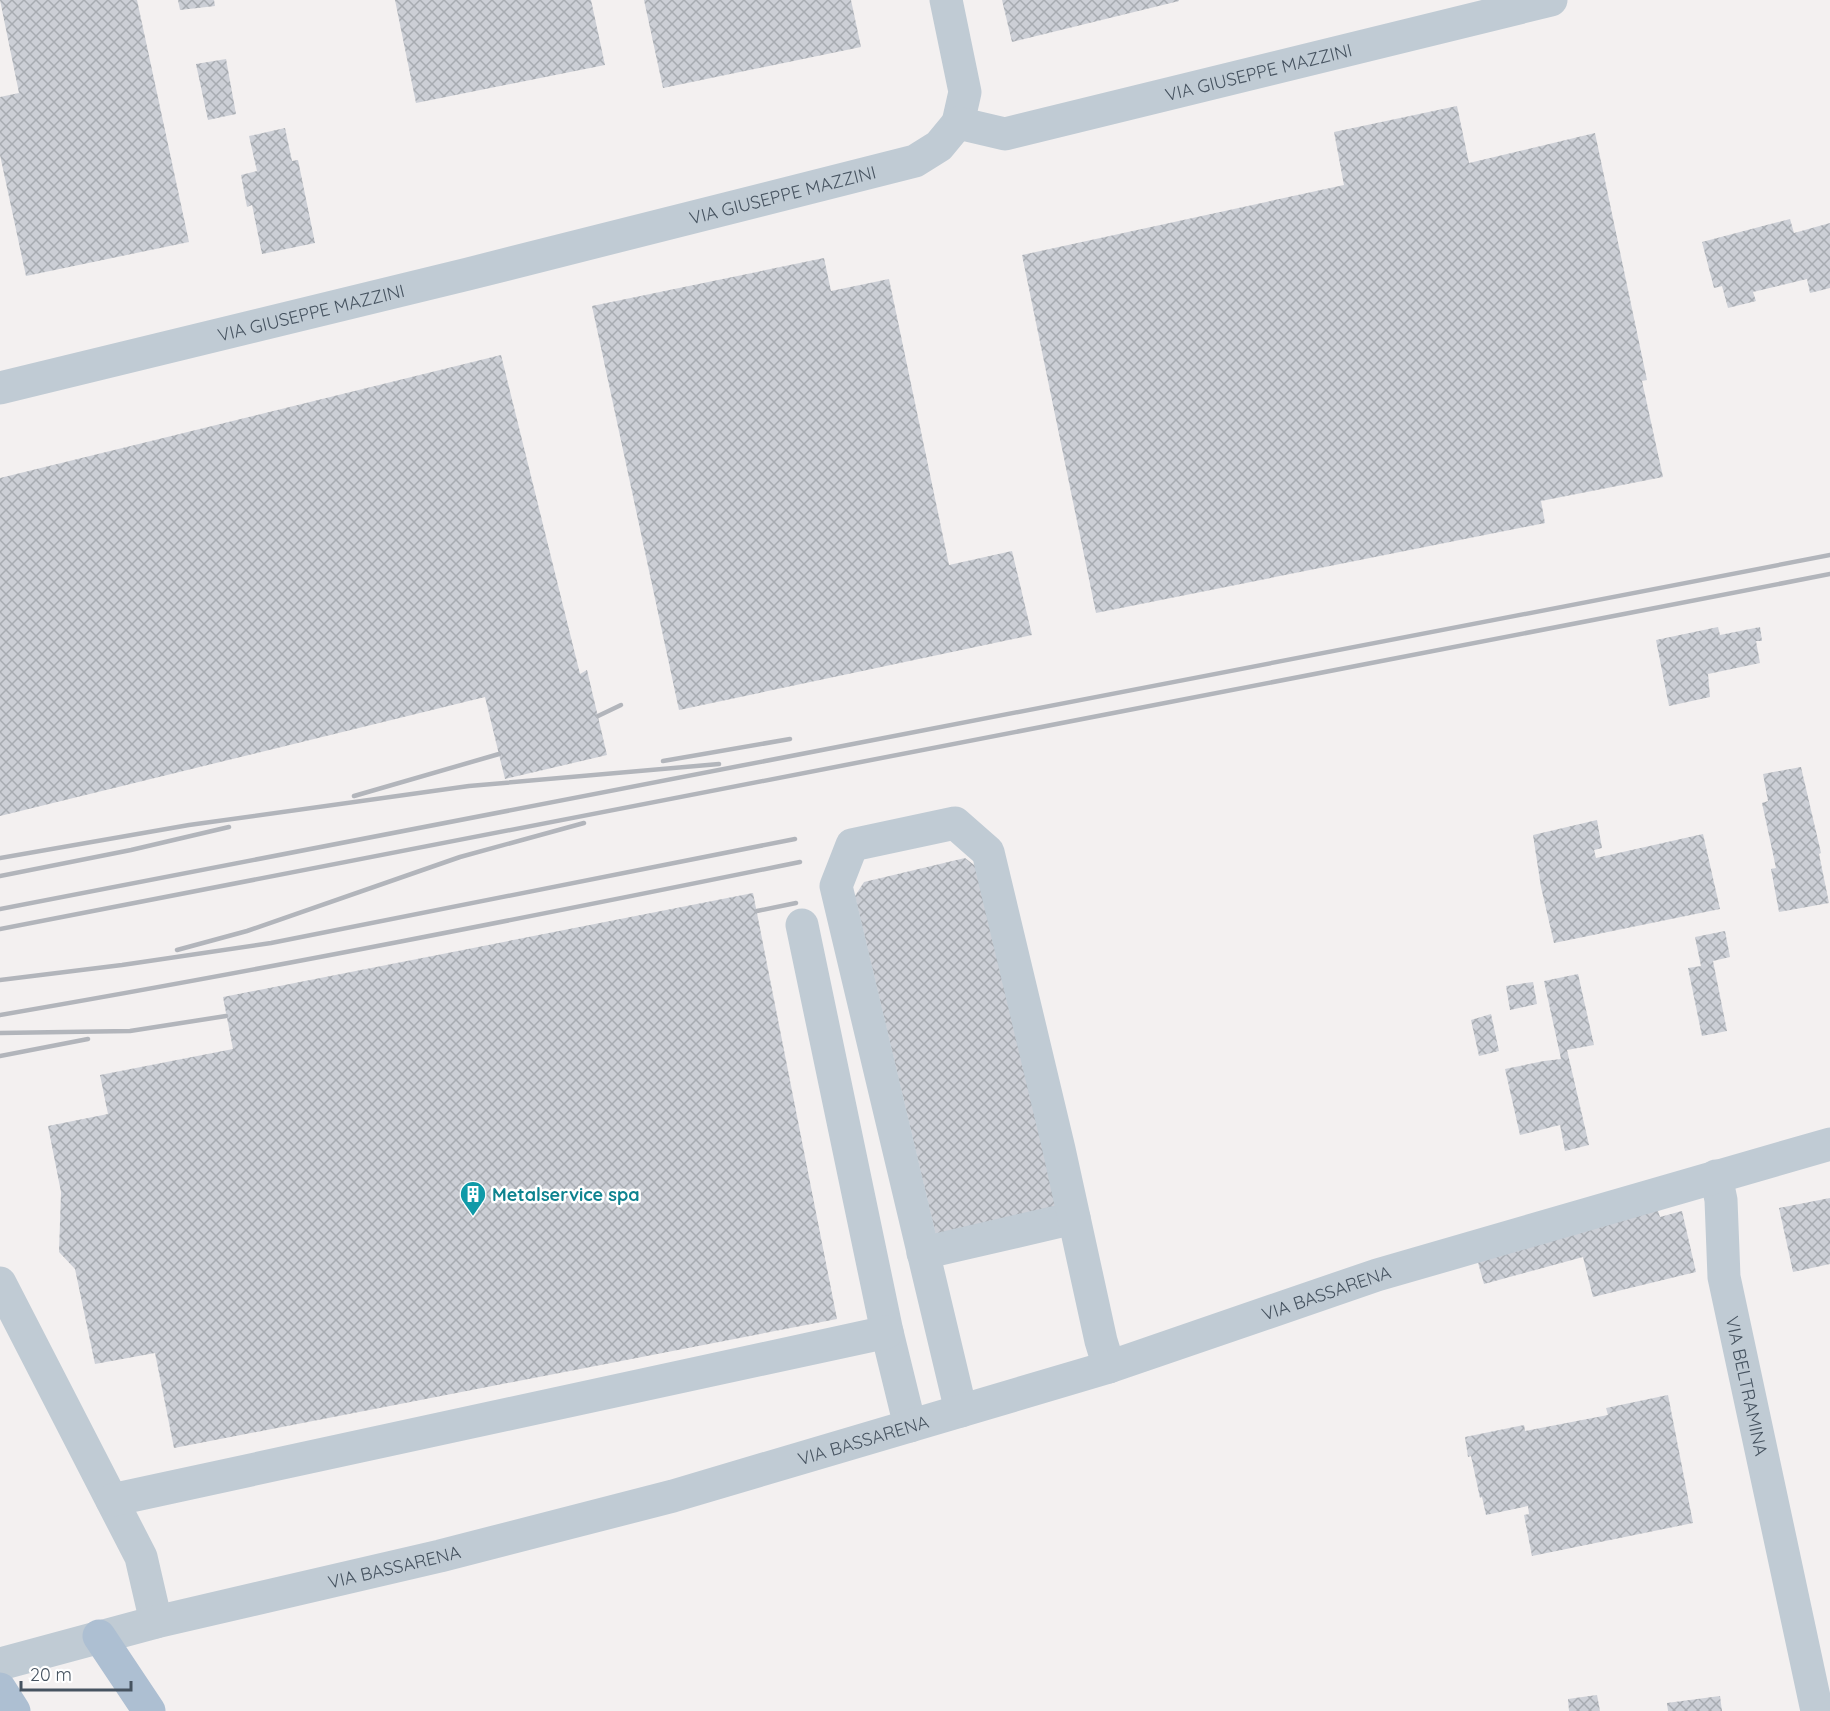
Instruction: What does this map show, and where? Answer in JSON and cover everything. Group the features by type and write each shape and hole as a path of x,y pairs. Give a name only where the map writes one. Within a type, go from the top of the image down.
{"main road":[{"path":"99,1636 149,1711"},
{"path":"0,1689 14,1711"}],"street":[{"path":"946,0 965,92 958,123"},
{"name":"VIA GIUSEPPE MAZZINI","path":"0,388 514,263 915,161 939,146 958,123 1005,134 1551,0"},
{"path":"961,1411 836,886 852,845 955,823 988,852 1101,1341 1109,1366"},
{"path":"802,925 887,1332 910,1426"},
{"path":"1716,1176 1830,1144"},
{"name":"VIA BASSARENA","path":"0,1664 99,1636 440,1556 662,1499 1109,1366 1377,1275 1716,1176"},
{"name":"VIA BELTRAMINA","path":"1716,1176 1721,1200 1724,1277 1821,1699"},
{"path":"923,1253 1074,1218"},
{"path":"0,1283 141,1557 156,1622"},
{"path":"112,1500 887,1332"}],"building":[{"path":"0,0 137,0 189,242 26,276 0,155 0,97 19,93"},
{"path":"178,0 214,0 215,6 180,10"},
{"path":"395,0 591,0 605,65 416,103"},
{"path":"644,0 851,0 861,47 663,88"},
{"path":"1002,0 1179,0 1179,1 1012,42"},
{"path":"226,59 236,114 208,120 196,64"},
{"path":"1457,106 1469,163 1595,133 1647,380 1642,381 1663,477 1541,501 1545,523 1096,613 1022,255 1344,185 1334,132"},
{"path":"285,128 292,161 298,160 315,243 262,254 252,205 247,207 241,175 257,171 249,136"},
{"path":"1790,219 1794,233 1830,223 1830,288 1810,293 1807,279 1753,292 1756,301 1728,308 1722,286 1714,288 1702,242"},
{"path":"824,258 831,291 889,279 949,565 1012,551 1032,635 679,710 592,306"},
{"path":"501,355 580,674 587,670 607,755 505,779 485,697 0,816 0,478"},
{"path":"1718,627 1720,635 1760,627 1762,641 1756,641 1760,663 1708,674 1710,697 1669,706 1656,640"},
{"path":"1801,767 1821,853 1819,854 1829,903 1779,912 1771,869 1776,868 1762,803 1768,801 1763,774"},
{"path":"1597,820 1602,848 1594,850 1596,858 1703,834 1720,909 1554,943 1541,887 1533,835"},
{"path":"965,858 978,868 1058,1208 936,1236 855,896 864,882"},
{"name":"Metalservice spa","path":"753,893 837,1319 174,1448 155,1353 95,1364 75,1269 59,1252 61,1192 48,1126 108,1114 100,1075 233,1049 223,997"},
{"path":"1725,931 1730,957 1713,961 1727,1031 1702,1036 1688,968 1701,966 1695,937"},
{"path":"1578,974 1594,1045 1567,1050 1589,1145 1565,1151 1560,1125 1520,1135 1505,1069 1561,1059 1544,981"},
{"path":"1533,982 1537,1004 1510,1010 1506,986"},
{"path":"1491,1014 1499,1051 1479,1056 1471,1020"},
{"path":"1830,1198 1830,1264 1793,1272 1779,1208"},
{"path":"1656,1205 1660,1217 1682,1211 1696,1272 1593,1297 1583,1257 1484,1284 1475,1252"},
{"path":"1668,1395 1693,1523 1532,1556 1524,1515 1529,1514 1528,1506 1486,1515 1471,1456 1468,1457 1465,1437 1524,1425 1525,1431 1608,1415 1606,1408"},
{"path":"1597,1695 1600,1711 1569,1711 1568,1699"},
{"path":"1720,1696 1722,1711 1668,1711 1667,1703"}],"railway":[{"path":"0,909 1830,555"},
{"path":"0,929 1830,574"},
{"path":"598,716 621,705"},
{"path":"663,761 790,739"},
{"path":"354,796 499,754"},
{"path":"0,858 189,825 469,786 719,764"},
{"path":"177,950 247,931 460,857 584,823"},
{"path":"0,876 131,850 229,827"},
{"path":"0,980 271,943 795,839"},
{"path":"0,1015 401,942 800,862"},
{"path":"757,911 796,903"},
{"path":"0,1033 130,1031 226,1016"},
{"path":"0,1056 88,1039"}],"place":[{"name":"Metalservice spa","path":"473,1217"}]}
